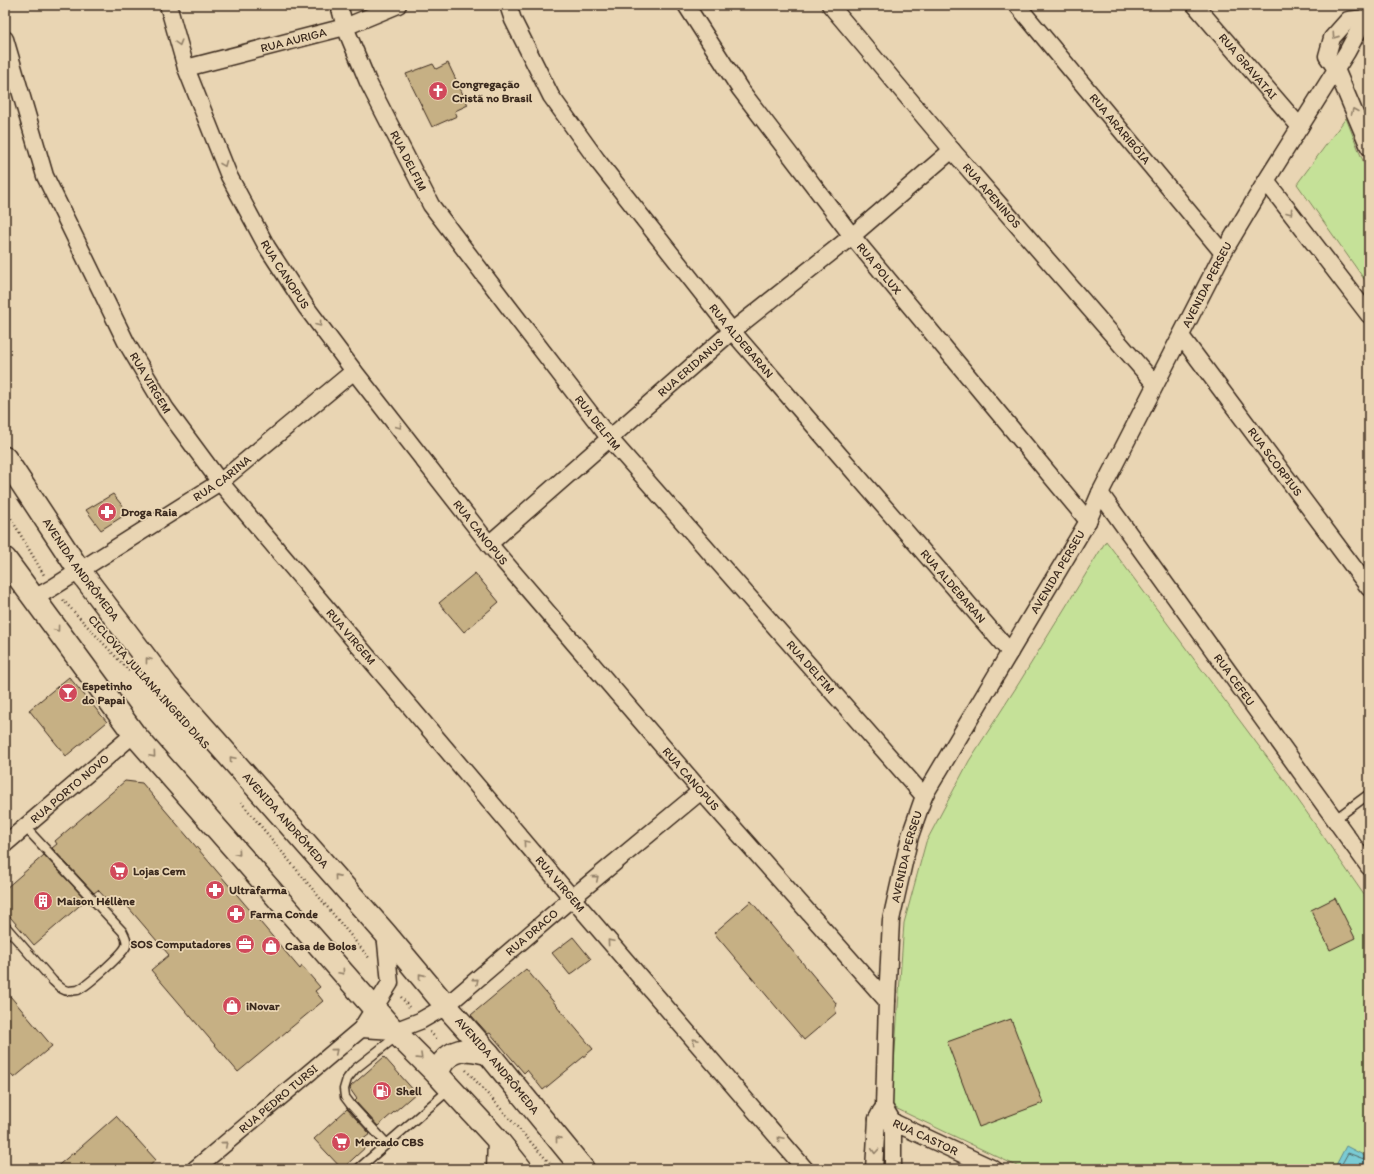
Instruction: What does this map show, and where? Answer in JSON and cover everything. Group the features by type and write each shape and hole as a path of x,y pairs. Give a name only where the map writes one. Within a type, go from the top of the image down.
{"main road":[{"name":"AVENIDA ANDRÔMEDA","path":"5,458 79,570 168,686 385,932 446,1006 488,1053 583,1169"},
{"path":"5,559 43,593 134,734 374,1009 496,1138 521,1169"},
{"path":"444,1082 439,1066 452,1054 466,1050 488,1053"}],"street":[{"name":"RUA CANOPUS","path":"168,5 186,68 229,176 267,247 306,307 489,544 701,791 887,1000"},
{"name":"RUA DELFIM","path":"339,5 345,27 368,82 431,205 610,439 924,796"},
{"name":"RUA AURIGA","path":"186,68 345,27 398,5"},
{"name":"RUA ALDEBARAN","path":"508,5 513,20 550,96 597,160 732,331 1010,652"},
{"name":"RUA POLUX","path":"686,5 740,90 852,236 1088,521"},
{"name":"RUA APENINOS","path":"830,5 952,150 1155,384"},
{"name":"RUA ARARIBÓIA","path":"1016,5 1223,253"},
{"name":"RUA GRAVATAI","path":"1195,5 1300,127"},
{"path":"1367,14 1348,20 1332,38 1327,56 1336,70 1369,147"},
{"name":"RUA VIRGEM","path":"5,39 44,176 126,342 166,409 220,482 572,898 805,1169"},
{"name":"AVENIDA PERSEU","path":"874,1169 881,1113 891,920 910,836 924,796 1088,521 1100,493 1223,253 1266,181 1336,70"},
{"name":"RUA ERIDANUS","path":"489,544 732,331 852,236 952,150"},
{"path":"1266,181 1369,315"},
{"name":"RUA SCORPIUS","path":"1181,336 1369,588"},
{"name":"RUA CARINA","path":"43,593 220,482 354,371"},
{"name":"RUA CEFEU","path":"1100,493 1369,867"},
{"name":"RUA PORTO NOVO","path":"5,844 134,734"},
{"name":"RUA DRACO","path":"396,1033 446,1006 572,898 701,791"},
{"path":"385,932 390,983"},
{"name":"RUA PEDRO TURSI","path":"195,1169 362,1029 390,983"},
{"path":"362,1029 396,1033"},
{"name":"RUA CASTOR","path":"881,1113 892,1122 994,1169"},
{"path":"892,1122 893,1169"},
{"path":"495,1169 496,1138"}],"lane":[{"path":"1334,820 1369,794"},
{"path":"5,926 53,981 62,989 69,991 78,990 91,981 123,953 126,945 127,939 123,932 25,827"},
{"path":"387,1144 351,1105 345,1097 344,1090 347,1079 355,1069 396,1033"},
{"path":"358,1169 387,1144 444,1082"}],"path":[{"name":"CICLOVIA JULIANA INGRID DIAS","path":"5,508 43,593 131,673"},
{"path":"238,798 420,1021 452,1054 556,1169"}],"green space":[{"path":"1346,118 1369,176 1369,286 1297,184"},
{"path":"1106,541 1287,784 1369,902 1369,1169 1023,1169 891,1106 904,923 926,842 969,761 1019,683"}],"water":[{"path":"1346,1146 1369,1158 1368,1169 1334,1169"}],"building":[{"name":"Congregação Cristã no Brasil","path":"448,63 468,105 455,111 457,116 432,127 406,74 433,64 436,69"},
{"name":"Droga Raia","path":"113,494 128,513 101,530 86,510"},
{"path":"475,573 499,602 464,632 439,603"},
{"path":"69,677 107,722 66,756 29,710"},
{"path":"125,781 142,783 300,969 302,966 320,987 315,991 323,1001 238,1072 151,970 169,955 122,900 110,903 98,890 94,893 52,848 57,844 55,841"},
{"name":"Maison Héllène","path":"44,855 86,900 34,945 5,911 5,889"},
{"path":"1335,898 1355,938 1330,950 1311,910"},
{"path":"751,901 836,1003 836,1013 804,1040 714,933"},
{"path":"573,937 591,959 570,975 552,953"},
{"path":"526,969 593,1049 543,1090 527,1070 524,1073 490,1033 488,1034 471,1015"},
{"path":"5,990 52,1046 14,1078 5,1068"},
{"path":"1011,1019 1043,1103 979,1127 947,1042"},
{"name":"Shell","path":"384,1057 416,1093 378,1126 355,1101 357,1099 350,1089 351,1086"},
{"name":"Mercado CBS","path":"347,1109 370,1134 362,1140 367,1146 342,1169 314,1139"},
{"path":"116,1116 156,1160 146,1169 54,1169 73,1154"}],"place":[{"name":"Congregação Cristã no Brasil","path":"438,91"},
{"name":"Droga Raia","path":"107,512"},
{"name":"Espetinho do Papai","path":"68,693"},
{"name":"Lojas Cem","path":"119,871"},
{"name":"Ultrafarma","path":"215,890"},
{"name":"Maison Héllène","path":"43,901"},
{"name":"Farma Conde","path":"236,914"},
{"name":"SOS Computadores","path":"245,944"},
{"name":"Casa de Bolos","path":"271,946"},
{"name":"iNovar","path":"232,1006"},
{"name":"Shell","path":"382,1091"},
{"name":"Mercado CBS","path":"341,1142"}]}
